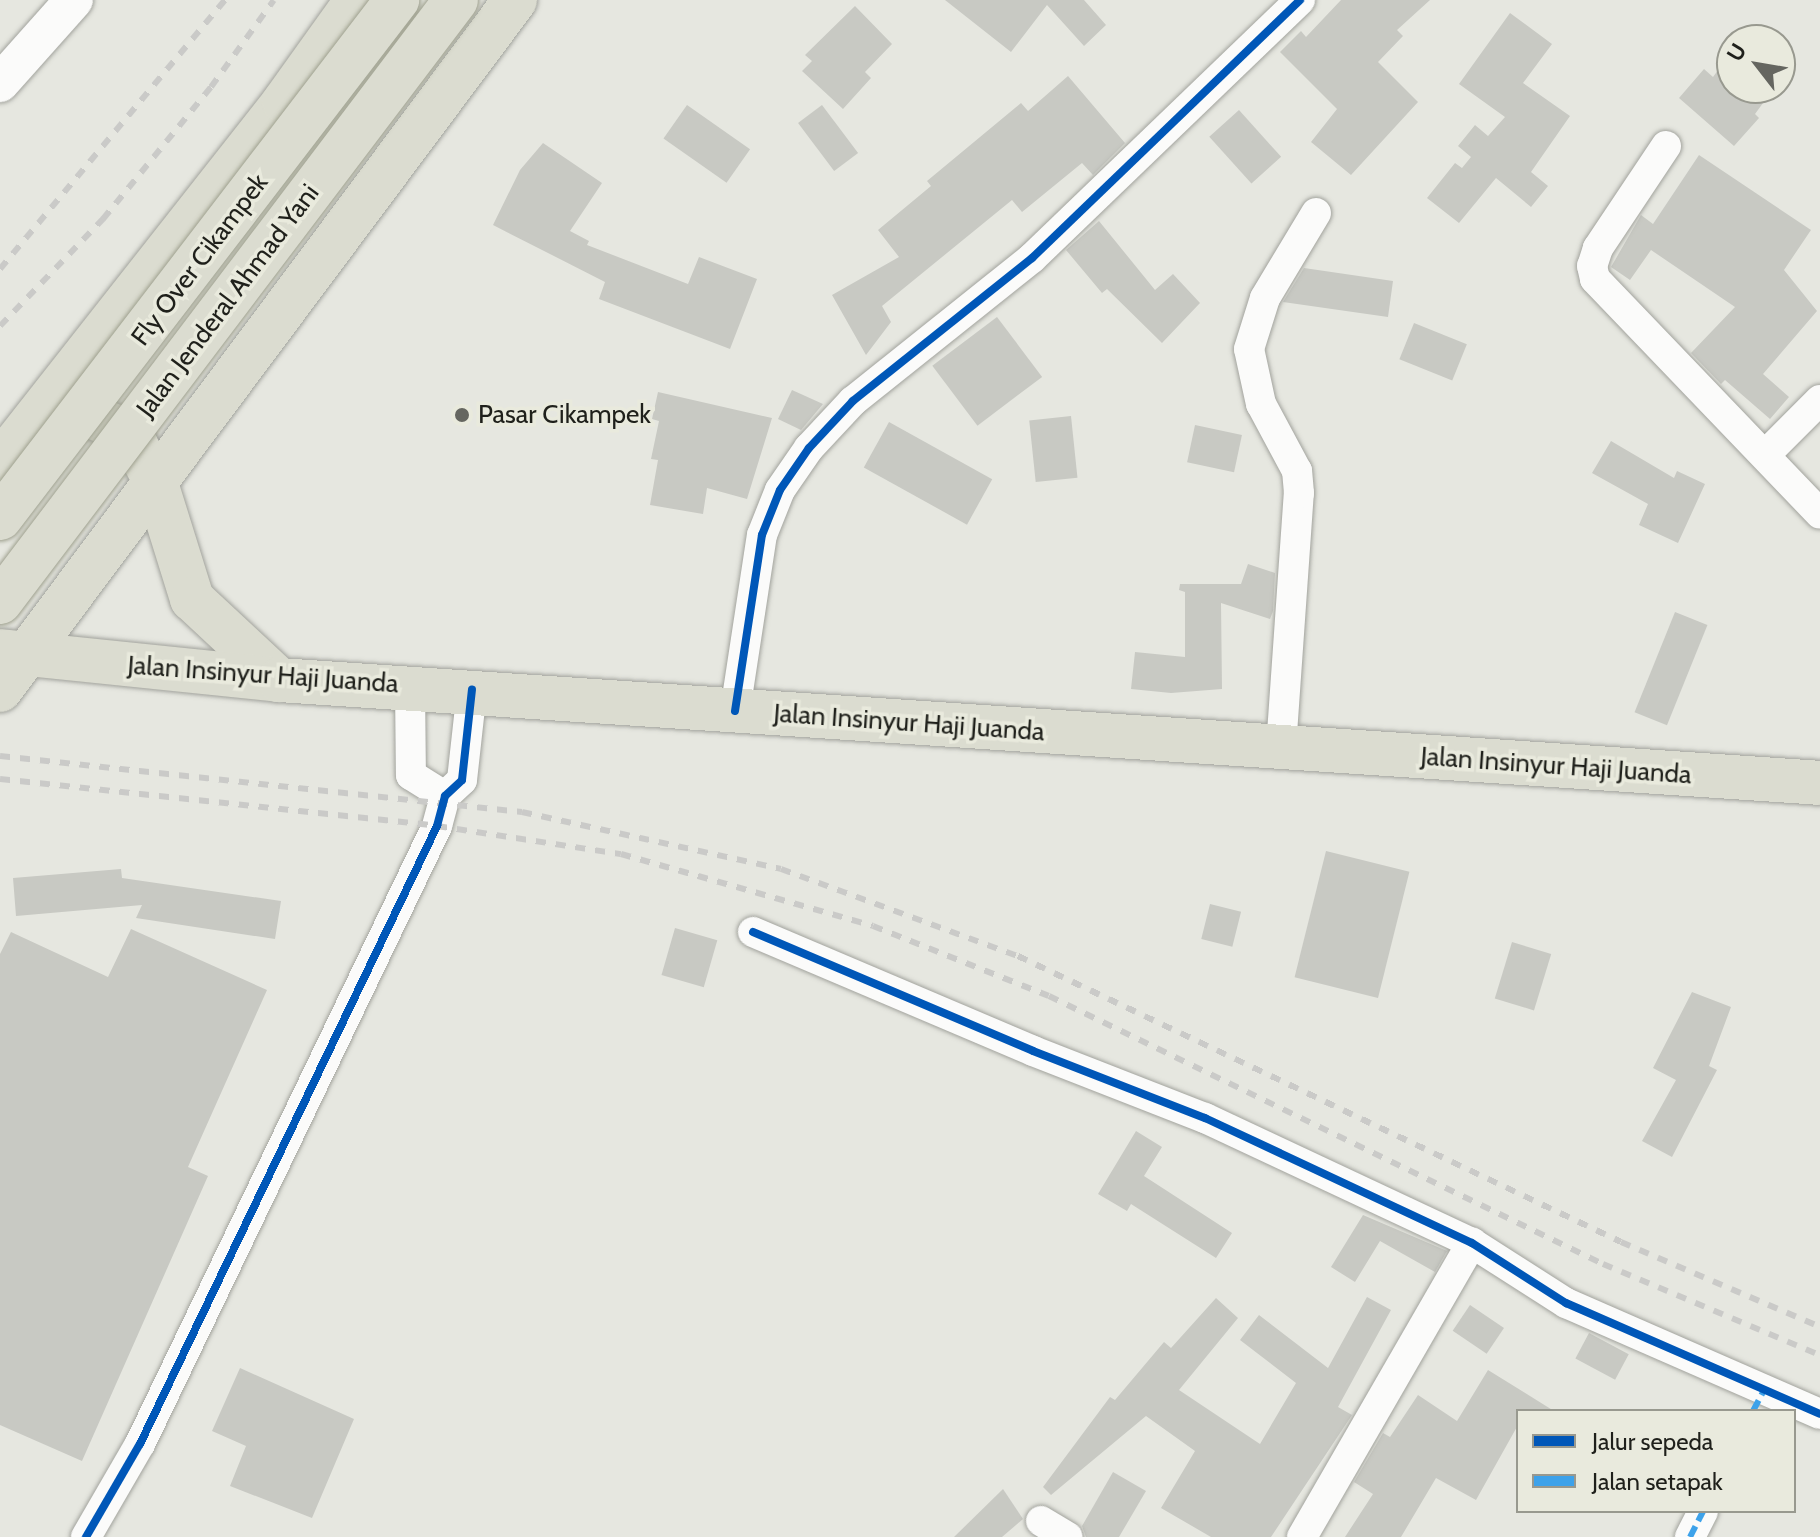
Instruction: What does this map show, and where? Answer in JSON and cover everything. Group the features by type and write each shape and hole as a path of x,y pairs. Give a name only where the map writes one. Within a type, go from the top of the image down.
{"highway":[{"path":"0,463 284,102 357,0"},
{"name":"Fly Over Cikampek","path":"0,518 397,0"},
{"name":"Jalan Jenderal Ahmad Yani","path":"0,602 456,0"},
{"path":"8,666 155,480 515,0"},
{"path":"31,424 86,414 105,420 136,445 155,480 192,599 279,680"},
{"name":"Jalan Insinyur Haji Juanda","path":"8,666 472,690 735,711 1820,783"}],"street":[{"path":"0,83 74,0"},
{"path":"735,711 762,535 780,490 809,448 853,401 1032,258 1300,0"},
{"path":"1666,146 1598,248 1592,266 1595,279 1767,453 1820,514"},
{"path":"1281,748 1299,493 1297,471 1261,404 1249,349 1265,298 1316,213"},
{"path":"1767,453 1820,400"},
{"path":"410,686 411,775 445,796"},
{"path":"86,1537 140,1444 437,826 445,796 462,780 472,690"},
{"path":"753,932 1033,1051 1205,1118 1472,1243 1566,1303 1758,1402 1794,1409"},
{"path":"1302,1537 1472,1243"},
{"path":"1796,1409 1820,1414"},
{"path":"1690,1537 1702,1513"},
{"path":"1041,1521 1068,1537"}],"building":[{"path":"945,0 1084,0 1106,25 1084,46 1047,5 1011,52"},
{"path":"1341,0 1430,0 1397,30 1403,36 1378,62 1418,102 1351,175 1311,142 1337,109 1280,52 1301,31 1306,37"},
{"path":"855,6 892,44 865,72 871,78 843,109 802,71 812,61 805,55"},
{"path":"1510,13 1552,44 1523,83 1570,116 1531,172 1548,186 1531,207 1496,178 1459,223 1427,198 1455,163 1462,168 1471,157 1458,146 1475,125 1488,136 1505,117 1459,84"},
{"path":"1704,69 1713,77 1716,73 1716,104 1762,104 1755,114 1759,118 1734,146 1679,98"},
{"path":"1068,76 1125,143 1093,175 1082,163 1022,212 1012,200 882,306 891,322 866,355 832,295 899,257 878,230 931,186 927,181 1021,103 1028,111"},
{"path":"687,105 750,149 727,183 663,139"},
{"path":"822,105 858,153 834,171 798,123"},
{"path":"1239,110 1281,157 1251,184 1209,137"},
{"path":"543,143 602,183 570,231 589,241 587,245 688,284 699,257 757,279 730,349 599,299 605,282 493,225 520,170"},
{"path":"1699,155 1811,230 1784,270 1817,311 1763,374 1789,397 1770,419 1725,380 1721,384 1691,353 1735,307 1651,250 1630,280 1611,267 1641,215 1653,224"},
{"path":"1099,221 1155,290 1173,274 1200,303 1162,343 1107,289 1102,293 1066,250"},
{"path":"1304,268 1393,281 1388,317 1283,302"},
{"path":"997,317 1042,377 977,426 932,366"},
{"path":"1414,323 1467,344 1452,381 1399,359"},
{"path":"792,390 823,404 801,430 778,419"},
{"path":"658,392 772,418 747,499 707,488 703,514 650,505 658,460 651,459 659,421 652,419"},
{"path":"1071,416 1077,478 1036,482 1029,420"},
{"path":"889,422 992,479 967,525 864,467"},
{"path":"1195,425 1242,435 1234,472 1187,462"},
{"path":"1611,441 1674,478 1677,471 1705,484 1678,543 1639,525 1648,504 1592,473"},
{"path":"1248,564 1275,573 1273,611 1270,619 1221,603 1222,689 1171,693 1131,689 1135,652 1185,657 1185,592 1179,590 1180,584 1241,584"},
{"path":"1675,612 1707,625 1667,725 1635,712"},
{"path":"1326,851 1409,872 1378,998 1295,977"},
{"path":"121,869 122,878 281,901 275,939 136,918 142,905 16,916 13,878"},
{"path":"1210,904 1241,912 1232,947 1201,939"},
{"path":"675,928 717,940 704,987 661,975"},
{"path":"131,929 267,990 188,1167 208,1176 82,1461 0,1425 0,954 11,932 108,977"},
{"path":"1512,942 1551,954 1534,1010 1495,998"},
{"path":"1692,992 1731,1007 1709,1066 1717,1070 1672,1157 1642,1141 1676,1080 1653,1068"},
{"path":"1136,1131 1162,1147 1144,1176 1232,1233 1216,1258 1131,1204 1127,1211 1098,1194"},
{"path":"1363,1215 1447,1251 1435,1272 1380,1241 1355,1282 1331,1267"},
{"path":"1367,1297 1391,1310 1338,1407 1352,1415 1271,1537 1211,1537 1161,1508 1195,1451 1146,1416 1051,1495 1043,1487 1110,1397 1115,1400 1164,1342 1171,1348 1216,1298 1238,1318 1179,1390 1260,1444 1296,1383 1240,1340 1259,1315 1328,1368"},
{"path":"1470,1305 1504,1328 1487,1354 1453,1331"},
{"path":"1589,1333 1629,1354 1615,1380 1575,1359"},
{"path":"240,1368 354,1419 312,1518 230,1486 246,1446 212,1431"},
{"path":"1488,1370 1551,1409 1516,1409 1516,1429 1476,1500 1436,1478 1401,1537 1345,1537 1373,1494 1354,1482 1383,1433 1390,1437 1418,1395 1457,1421"},
{"path":"1113,1472 1146,1491 1119,1537 1086,1537 1082,1526"},
{"path":"1003,1489 1023,1519 1002,1537 954,1537"}],"railway":[{"path":"0,269 225,0"},
{"path":"0,326 103,219 211,87 274,0"},
{"path":"0,756 522,812 781,869 1018,956 1621,1242 1820,1327"},
{"path":"0,779 437,826 621,854 873,926 1049,996 1603,1264 1820,1355"}],"marked path":[{"path":"1754,1409 1763,1392"},
{"path":"1690,1537 1702,1513"}],"cycle path":[{"path":"735,711 762,535 780,490 809,448 853,401 1032,258 1300,0"},
{"path":"86,1537 140,1444 437,826 445,796 462,780 472,690"},
{"path":"753,932 1033,1051 1205,1118 1472,1243 1566,1303 1820,1414"}],"place":[{"name":"Pasar Cikampek","path":"462,415"}]}
